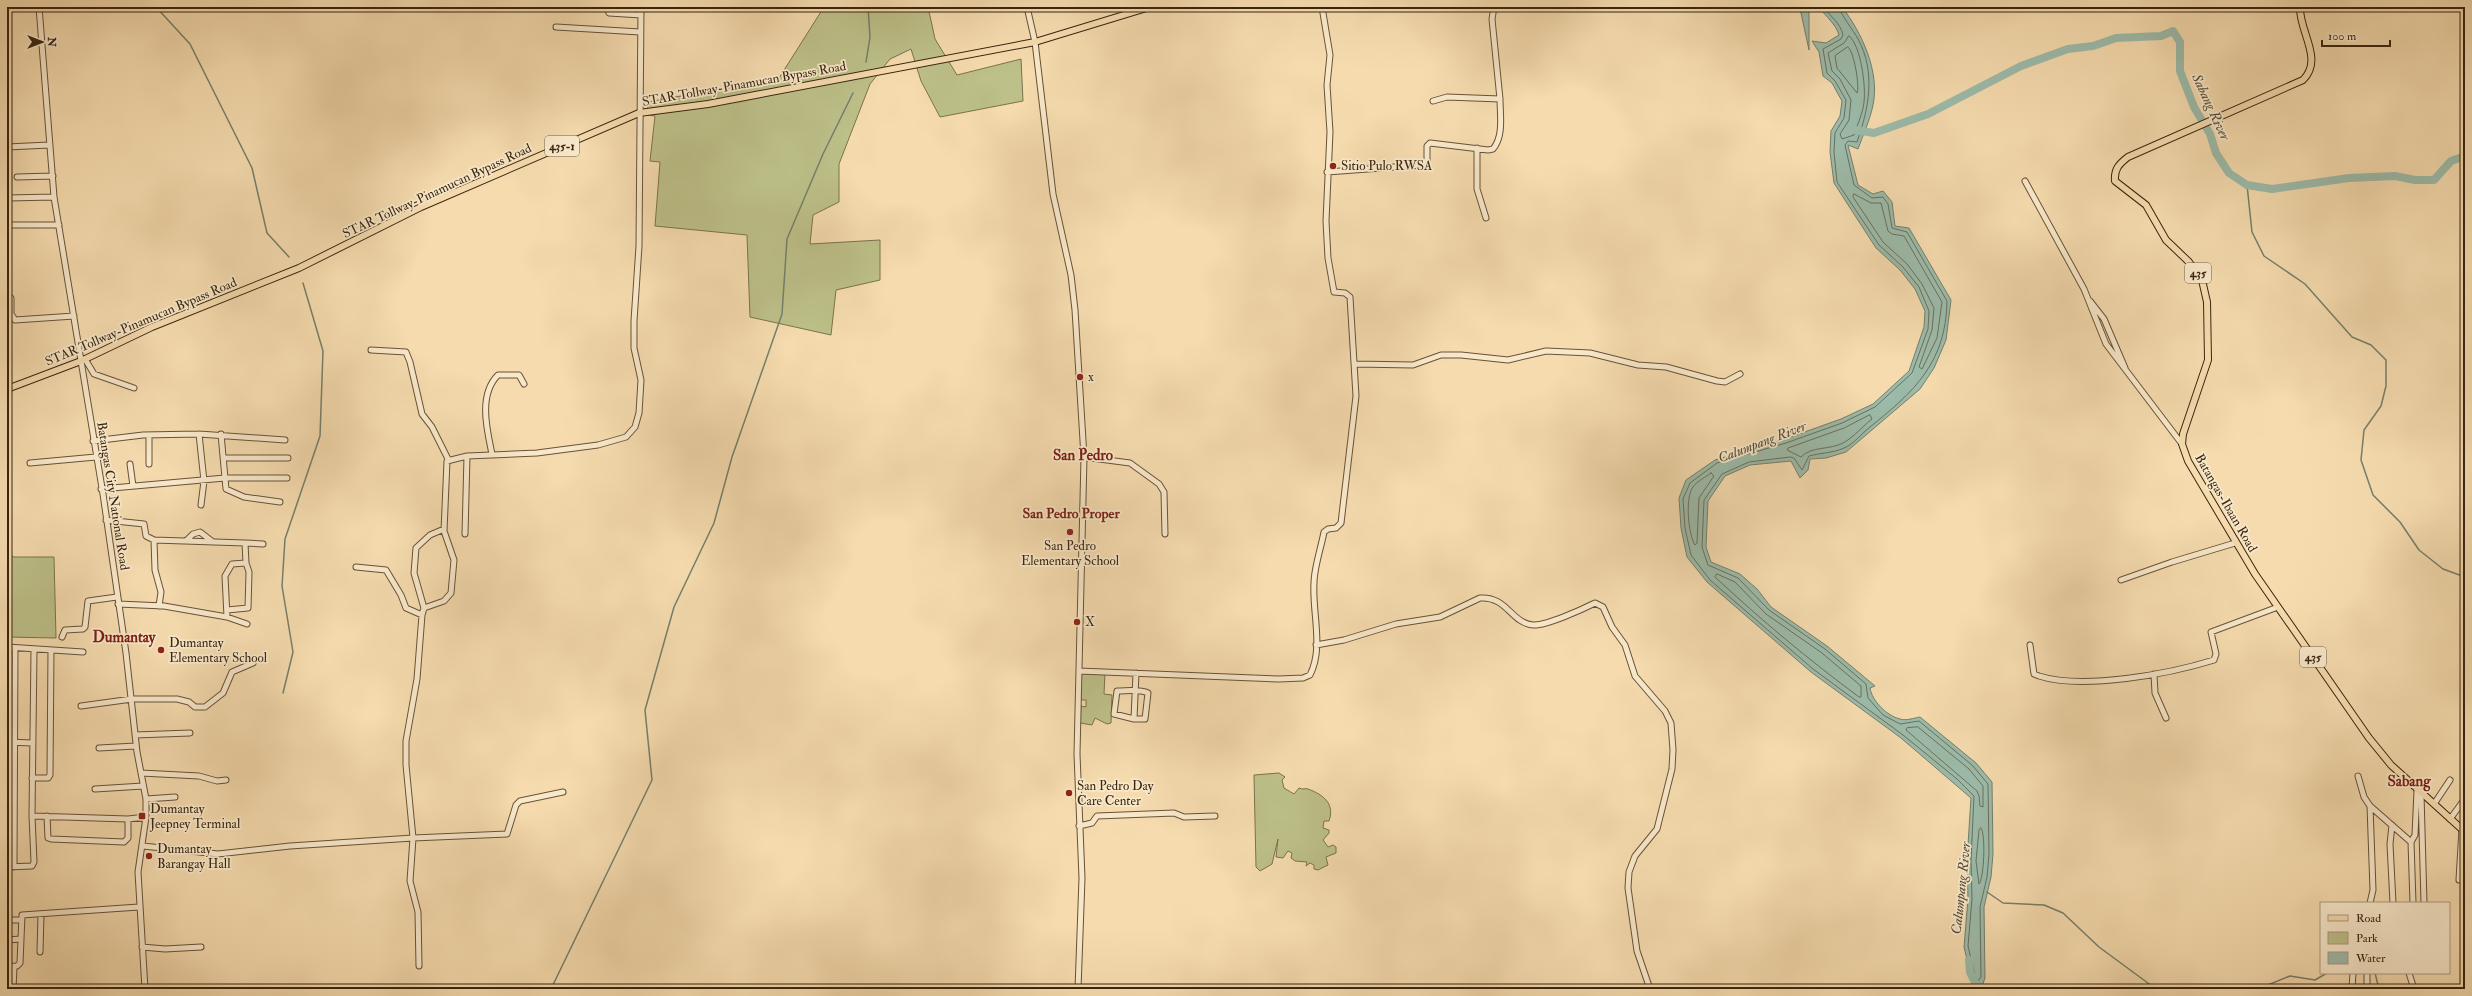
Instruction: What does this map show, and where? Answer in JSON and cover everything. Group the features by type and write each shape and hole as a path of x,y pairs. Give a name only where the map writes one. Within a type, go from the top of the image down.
{"main road":[{"name":"STAR Tollway-Pinamucan Bypass Road","path":"7,389 83,360 152,327 299,268 422,207 639,113 708,104 1035,42 1150,7"},
{"name":"Batangas-Ibaan Road","path":"2300,7 2302,26 2312,52 2312,66 2306,77 2298,84 2128,157 2119,164 2115,177 2121,188 2146,205 2166,240 2196,271 2205,291 2209,340 2208,360 2186,421 2182,444 2188,461 2236,543 2278,607 2372,741 2392,765 2419,792 2463,831"}],"street":[{"name":"Batangas City National Road","path":"39,7 54,197 83,360 93,441 132,699 136,746 146,800 143,846 138,872 145,989"},
{"path":"607,7 609,13 641,15"},
{"path":"448,459 492,454 537,453 613,442 626,438 635,427 639,413 641,380 634,342 639,246 641,7"},
{"path":"1027,7 1035,42 1052,194 1071,276 1075,310 1084,457 1077,754 1082,932 1078,989"},
{"path":"1079,671 1303,678 1310,675 1314,667 1316,645 1314,575 1324,532 1328,529 1336,528 1341,523 1354,428 1356,396 1350,297 1345,293 1334,292 1329,264 1326,221 1327,172 1330,132 1327,85 1330,55 1322,7"},
{"path":"1327,172 1422,165 1427,160 1427,146 1430,143 1493,149 1497,145 1500,134 1500,99 1492,18 1494,7"},
{"path":"556,27 640,32"},
{"path":"1432,101 1447,97 1500,99"},
{"path":"7,147 49,145"},
{"path":"1477,148 1477,189 1486,218"},
{"path":"17,177 52,176"},
{"path":"2025,181 2086,295 2106,344 2182,444"},
{"path":"7,198 54,197"},
{"path":"7,224 59,226"},
{"path":"7,295 11,298 11,314 15,320 74,316"},
{"path":"2086,295 2104,319 2127,373"},
{"path":"371,350 406,352 410,362 422,414 432,427 448,459 445,475 444,528 454,560 451,593 444,601 424,608"},
{"path":"1355,364 1413,365 1441,355 1461,355 1508,360 1546,351 1590,353 1638,365 1666,367 1725,382 1740,374"},
{"path":"83,360 94,374 134,388"},
{"path":"492,454 486,411 491,383 498,375 513,374 519,375 524,384"},
{"path":"93,441 149,435 198,434 221,434 244,438 285,440"},
{"path":"198,434 204,481 201,505"},
{"path":"221,434 225,458 225,478 228,491 244,497 280,502"},
{"path":"149,435 149,464"},
{"path":"465,534 467,456"},
{"path":"30,463 96,457"},
{"path":"1084,457 1130,463 1161,487 1166,511 1165,534"},
{"path":"225,458 288,458"},
{"path":"130,464 133,486"},
{"path":"101,489 225,478 286,478"},
{"path":"106,520 144,524 146,536 154,540 263,544"},
{"path":"419,966 418,912 410,881 413,838 406,765 406,741 417,679 422,615 424,608 414,573 416,548 430,535 444,528"},
{"path":"186,541 193,534 200,532 213,542"},
{"path":"154,540 155,570 161,592 159,606"},
{"path":"226,610 248,608 249,572 246,563 245,543"},
{"path":"2121,580 2172,562 2236,543"},
{"path":"226,617 226,571 232,564 246,563"},
{"path":"356,567 386,570 402,595 406,608 422,615"},
{"path":"62,637 65,630 83,629 85,627 88,601 117,597"},
{"path":"1316,645 1344,640 1396,624 1440,617 1480,598 1487,598 1499,602 1523,622 1533,625 1543,624 1595,603 1603,607 1612,627 1625,645 1635,676 1665,712 1671,723 1673,750 1672,769 1662,813 1657,829 1635,856 1629,872 1628,888 1637,951 1650,989"},
{"path":"118,604 159,606 226,617 247,624"},
{"path":"2030,645 2034,674 2043,678 2090,682 2154,674 2214,660 2216,654 2211,632 2278,607"},
{"path":"7,647 34,650 83,652"},
{"path":"14,867 15,648"},
{"path":"7,867 32,866 34,862 32,816 32,743 34,650"},
{"path":"32,778 48,778 50,775 52,650"},
{"path":"81,706 132,699 177,699 189,702 195,707 205,707 223,693 232,672 253,663"},
{"path":"1134,719 1136,673"},
{"path":"2154,674 2155,693 2166,718"},
{"path":"1117,691 1148,693 1145,719 1134,719 1114,714 1117,691"},
{"path":"135,735 190,733"},
{"path":"7,742 32,743"},
{"path":"99,748 136,746"},
{"path":"141,773 199,776 218,781 226,780"},
{"path":"2358,776 2364,797 2370,806 2411,842"},
{"path":"2434,804 2450,780"},
{"path":"95,789 143,786"},
{"path":"143,846 218,854 290,846 507,834 516,805 520,801 563,792"},
{"path":"2413,902 2411,842 2415,835 2419,792"},
{"path":"2419,792 2424,902"},
{"path":"146,800 175,797"},
{"path":"2450,819 2464,800"},
{"path":"2370,806 2373,890 2370,902"},
{"path":"1079,826 1092,822 1097,816 1174,813 1184,817 1215,816"},
{"path":"32,816 128,819 146,817"},
{"path":"47,816 48,838 65,840 124,842 128,838 128,819"},
{"path":"2392,825 2390,844 2393,902"},
{"path":"2459,880 2463,831"},
{"path":"2415,835 2421,838"},
{"path":"7,967 14,967 20,963 22,915 139,907"},
{"path":"40,914 40,952"},
{"path":"7,920 21,920"},
{"path":"7,940 21,939"},
{"path":"142,947 165,949 201,947"},
{"path":"13,989 14,967"},
{"path":"2352,989 2353,974"},
{"path":"2367,974 2367,989"},
{"path":"2409,974 2414,989"},
{"path":"7,983 13,983"}],"green space":[{"path":"824,7 928,7 935,39 957,75 1021,59 1023,101 940,117 921,81 911,49 890,59 870,84 839,164 839,202 813,215 810,244 880,240 880,280 836,290 831,335 750,317 747,235 655,226 660,162 650,161 655,116 647,115 648,102 779,78"},
{"path":"10,54 9,85 7,86 7,55"},
{"path":"7,554 14,557 54,557 56,638 7,637"},
{"path":"1081,672 1105,673 1104,694 1112,695 1111,723 1107,724 1095,718 1092,725 1080,723 1081,706 1086,707 1086,700 1080,700"},
{"path":"1279,773 1285,777 1282,780 1284,788 1294,794 1299,788 1308,789 1323,797 1329,805 1329,821 1324,821 1323,828 1329,830 1329,833 1323,840 1328,847 1333,845 1336,847 1336,853 1326,857 1328,865 1318,870 1314,869 1314,865 1310,863 1306,866 1307,862 1295,861 1291,858 1292,853 1288,851 1283,858 1276,857 1278,839 1272,864 1260,871 1256,867 1254,775"}],"water":[{"path":"1795,7 1809,7 1809,50 1801,13"},
{"path":"1819,7 1842,7 1856,29 1868,53 1874,79 1873,105 1858,149 1848,145 1858,185 1873,194 1883,191 1892,202 1895,226 1909,228 1951,300 1946,340 1934,368 1920,389 1846,452 1826,458 1810,459 1808,470 1800,478 1791,461 1750,465 1725,476 1708,501 1706,547 1711,562 1740,574 1757,589 1771,607 1827,646 1875,686 1870,688 1871,693 1877,703 1885,711 1902,720 1920,717 1976,763 1992,782 1993,854 1991,877 1984,907 1985,978 1981,989 1974,989 1964,947 1968,899 1967,860 1971,798 1901,738 1811,672 1707,582 1687,557 1681,528 1679,498 1686,480 1715,460 1785,439 1841,419 1873,404 1909,371 1924,327 1925,311 1915,289 1900,270 1876,248 1834,183 1830,152 1831,131 1840,116 1842,101 1832,83 1823,76 1819,52 1812,41 1826,43 1839,35 1833,24"}],"waterway":[{"path":"156,7 190,44 252,168 267,233 289,257"},
{"path":"866,62 870,37 868,7"},
{"name":"Sabang River","path":"1855,130 1874,133 1928,114 2021,66 2068,49 2093,46 2116,38 2161,36 2173,31 2180,42 2180,71 2194,107 2210,134 2216,153 2229,173 2247,185 2272,189 2349,178 2395,176 2415,180 2434,180 2451,161 2465,156"},
{"path":"551,989 652,780 645,710 674,607 714,523 732,457 782,314 787,239 823,154 853,93"},
{"path":"2247,185 2252,232 2264,256 2305,284 2352,337 2371,345 2386,360 2386,386 2381,406 2364,430 2361,460 2373,495 2400,522 2419,550 2443,569 2465,577"},
{"path":"283,693 293,652 282,586 285,539 320,436 323,351 303,283"},
{"path":"1987,892 2003,903 2044,905 2063,913 2099,947 2156,989"},
{"name":"Calumpang River","path":"1969,960 1970,972 1978,989"},
{"path":"2258,989 2290,976 2315,980 2325,974"},
{"path":"2375,974 2379,989"}],"place":[{"name":"Sitio Pulo RWSA","path":"1333,166"},
{"name":"x","path":"1080,377"},
{"name":"San Pedro Elementary School","path":"1070,532"},
{"name":"X","path":"1077,622"},
{"name":"Dumantay Elementary School","path":"161,650"},
{"name":"San Pedro Day Care Center","path":"1069,793"},
{"name":"Dumantay Jeepney Terminal","path":"142,816"},
{"name":"Dumantay Barangay Hall","path":"149,856"}],"district":[{"name":"San Pedro","path":"1083,455"},
{"name":"San Pedro Proper","path":"1071,513"},
{"name":"Dumantay","path":"124,637"},
{"name":"Sabang","path":"2409,781"}]}
